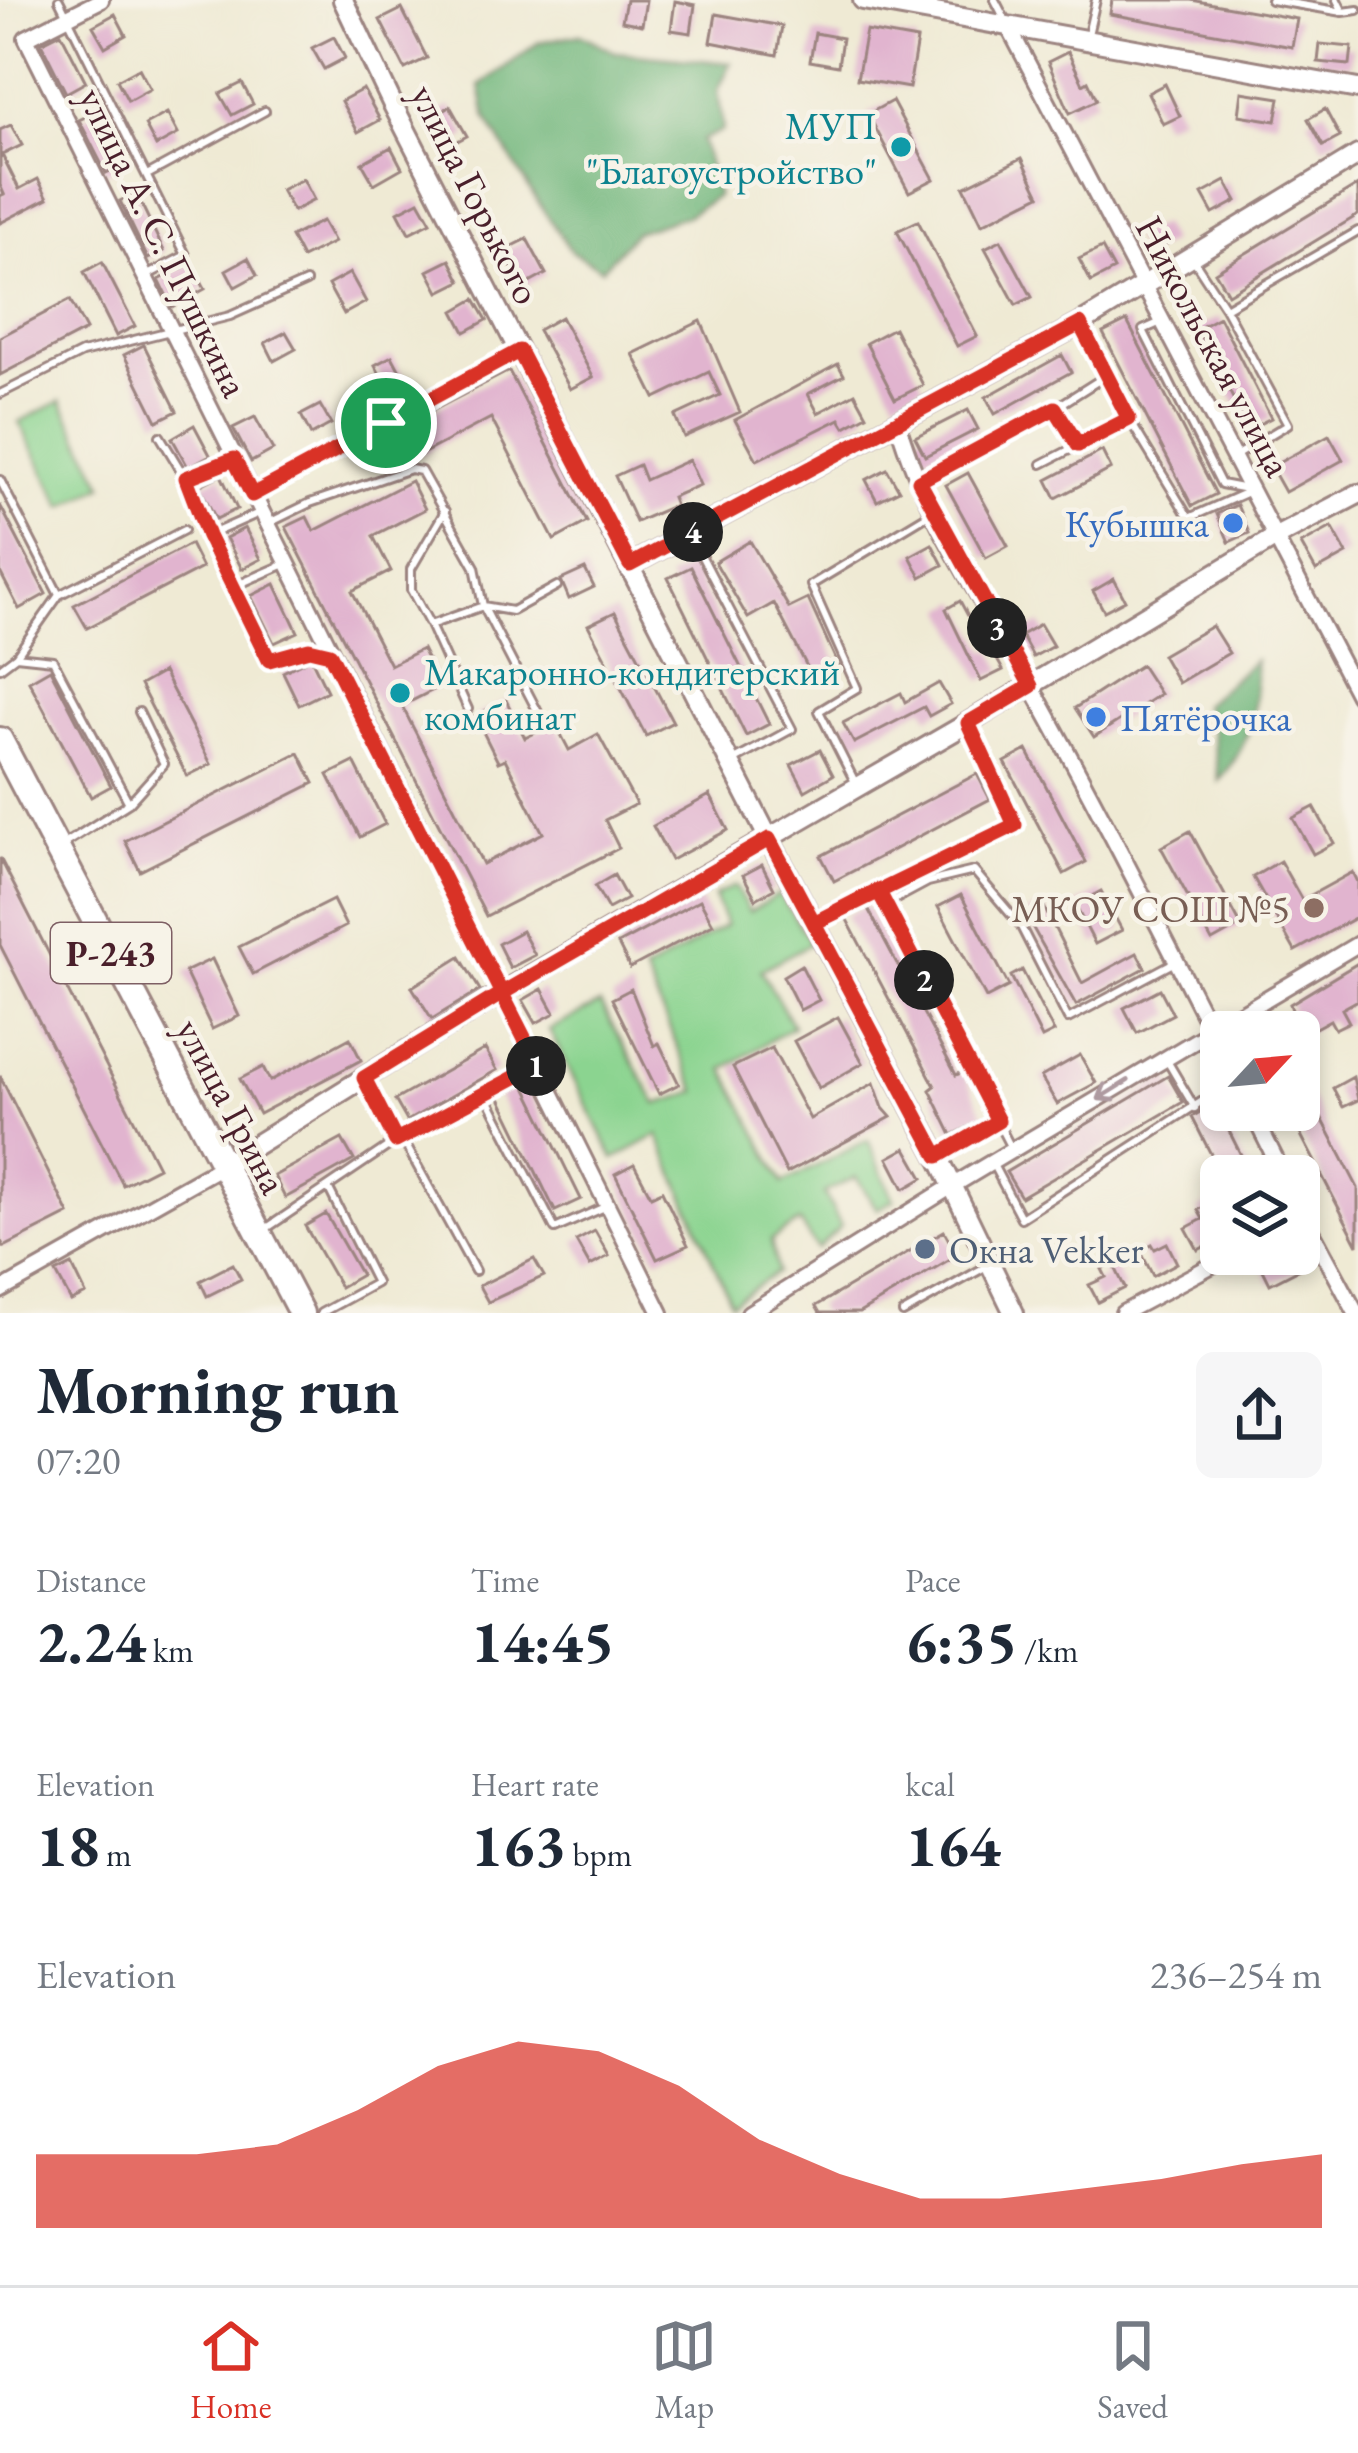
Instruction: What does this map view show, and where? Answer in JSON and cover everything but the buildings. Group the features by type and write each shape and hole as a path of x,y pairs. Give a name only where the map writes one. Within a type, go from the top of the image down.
{"highway":[{"name":"улица Грина","path":"0,740 301,1313"}],"street":[{"path":"68,17 101,0"},
{"name":"улица Горького","path":"343,0 769,839 938,1156 1014,1313"},
{"path":"863,0 1358,89"},
{"name":"улица А. С. Пушкина","path":"68,17 26,38 661,1313"},
{"name":"Никольская улица","path":"1009,28 1358,695"},
{"path":"630,565 1080,324 1358,155"},
{"path":"898,424 934,511 1202,1011"},
{"path":"0,1291 223,1166 504,992 1031,686 1276,537 1358,494"},
{"path":"1246,1011 1358,944"},
{"path":"749,1313 1200,1038"},
{"path":"1320,1256 1356,1313"},
{"path":"1123,1313 1200,1272"}],"lane":[{"path":"59,0 186,255 144,278"},
{"path":"995,0 1009,28"},
{"path":"1086,43 1096,0"},
{"path":"1271,0 1358,10"},
{"path":"1337,0 1343,11"},
{"path":"147,175 265,111"},
{"path":"1225,308 1358,231"},
{"path":"1191,256 1288,424 1235,456"},
{"path":"0,394 82,353 230,316 306,282"},
{"path":"1164,321 1143,330 1221,484 1252,490"},
{"path":"1080,324 1104,376 1189,518 1252,490"},
{"path":"252,495 519,351"},
{"path":"919,481 1055,408 1104,376"},
{"path":"1055,408 1078,445"},
{"path":"1042,464 1129,419"},
{"path":"160,436 186,478 208,536 269,660 309,649 330,654"},
{"path":"186,478 234,459"},
{"path":"208,536 410,469 421,471 475,567 483,606 541,718"},
{"path":"0,480 59,595"},
{"path":"445,511 410,569 411,590 468,709"},
{"path":"858,787 819,711 857,688 812,586 934,511"},
{"path":"0,668 16,656 59,595 184,530"},
{"path":"689,534 792,729 730,763"},
{"path":"235,586 285,564"},
{"path":"430,626 483,606 512,611 557,586"},
{"path":"16,656 53,660 128,803"},
{"path":"57,849 128,803 164,764 139,712"},
{"path":"814,923 1015,825 968,723"},
{"path":"885,905 928,882 974,872 1020,925 1068,1019 1176,961"},
{"path":"878,890 1013,1153"},
{"path":"1166,1058 1195,1108"},
{"path":"258,1233 399,1139 538,1065"},
{"path":"364,1078 475,1271"},
{"path":"484,1091 555,1229 608,1205"},
{"path":"992,1163 1022,1218 1200,1104"},
{"path":"938,1156 998,1121"},
{"path":"322,1313 376,1282 328,1187"},
{"path":"903,1313 990,1264"}],"green space":[{"path":"580,34 615,52 731,63 718,90 723,130 702,140 717,196 688,215 635,232 602,269 571,251 530,190 486,117 480,86 539,42"},
{"path":"61,401 104,485 63,507 19,422"},
{"path":"1255,660 1250,725 1239,753 1219,781 1203,705"},
{"path":"735,886 749,912 779,894 811,943 761,970 793,1026 724,1069 783,1183 868,1140 894,1200 877,1209 856,1177 824,1193 841,1226 817,1249 799,1222 771,1240 777,1272 731,1303 658,1135 614,1159 549,1030 600,1004 657,1104 697,1092 645,972 726,925 714,896"}],"place":[{"name":"МУП \"Благоустройство\"","path":"901,147"},
{"name":"Кубышка","path":"1233,523"},
{"name":"Макаронно-кондитерский комбинат","path":"400,693"},
{"name":"Пятёрочка","path":"1096,717"},
{"name":"МКОУ СОШ №5","path":"1314,908"},
{"name":"Окна Vekker","path":"925,1249"}],"route":[{"path":"386,423 252,495 234,459 186,478 208,536 269,660 309,649 330,654 504,992 538,1065 396,1141 364,1078 504,992 769,839 814,923 878,890 998,1121 938,1156 814,923 878,890 1015,825 968,723 1031,686 919,481 1055,408 1078,445 1129,419 1080,324 630,565 519,351 386,423"}]}
